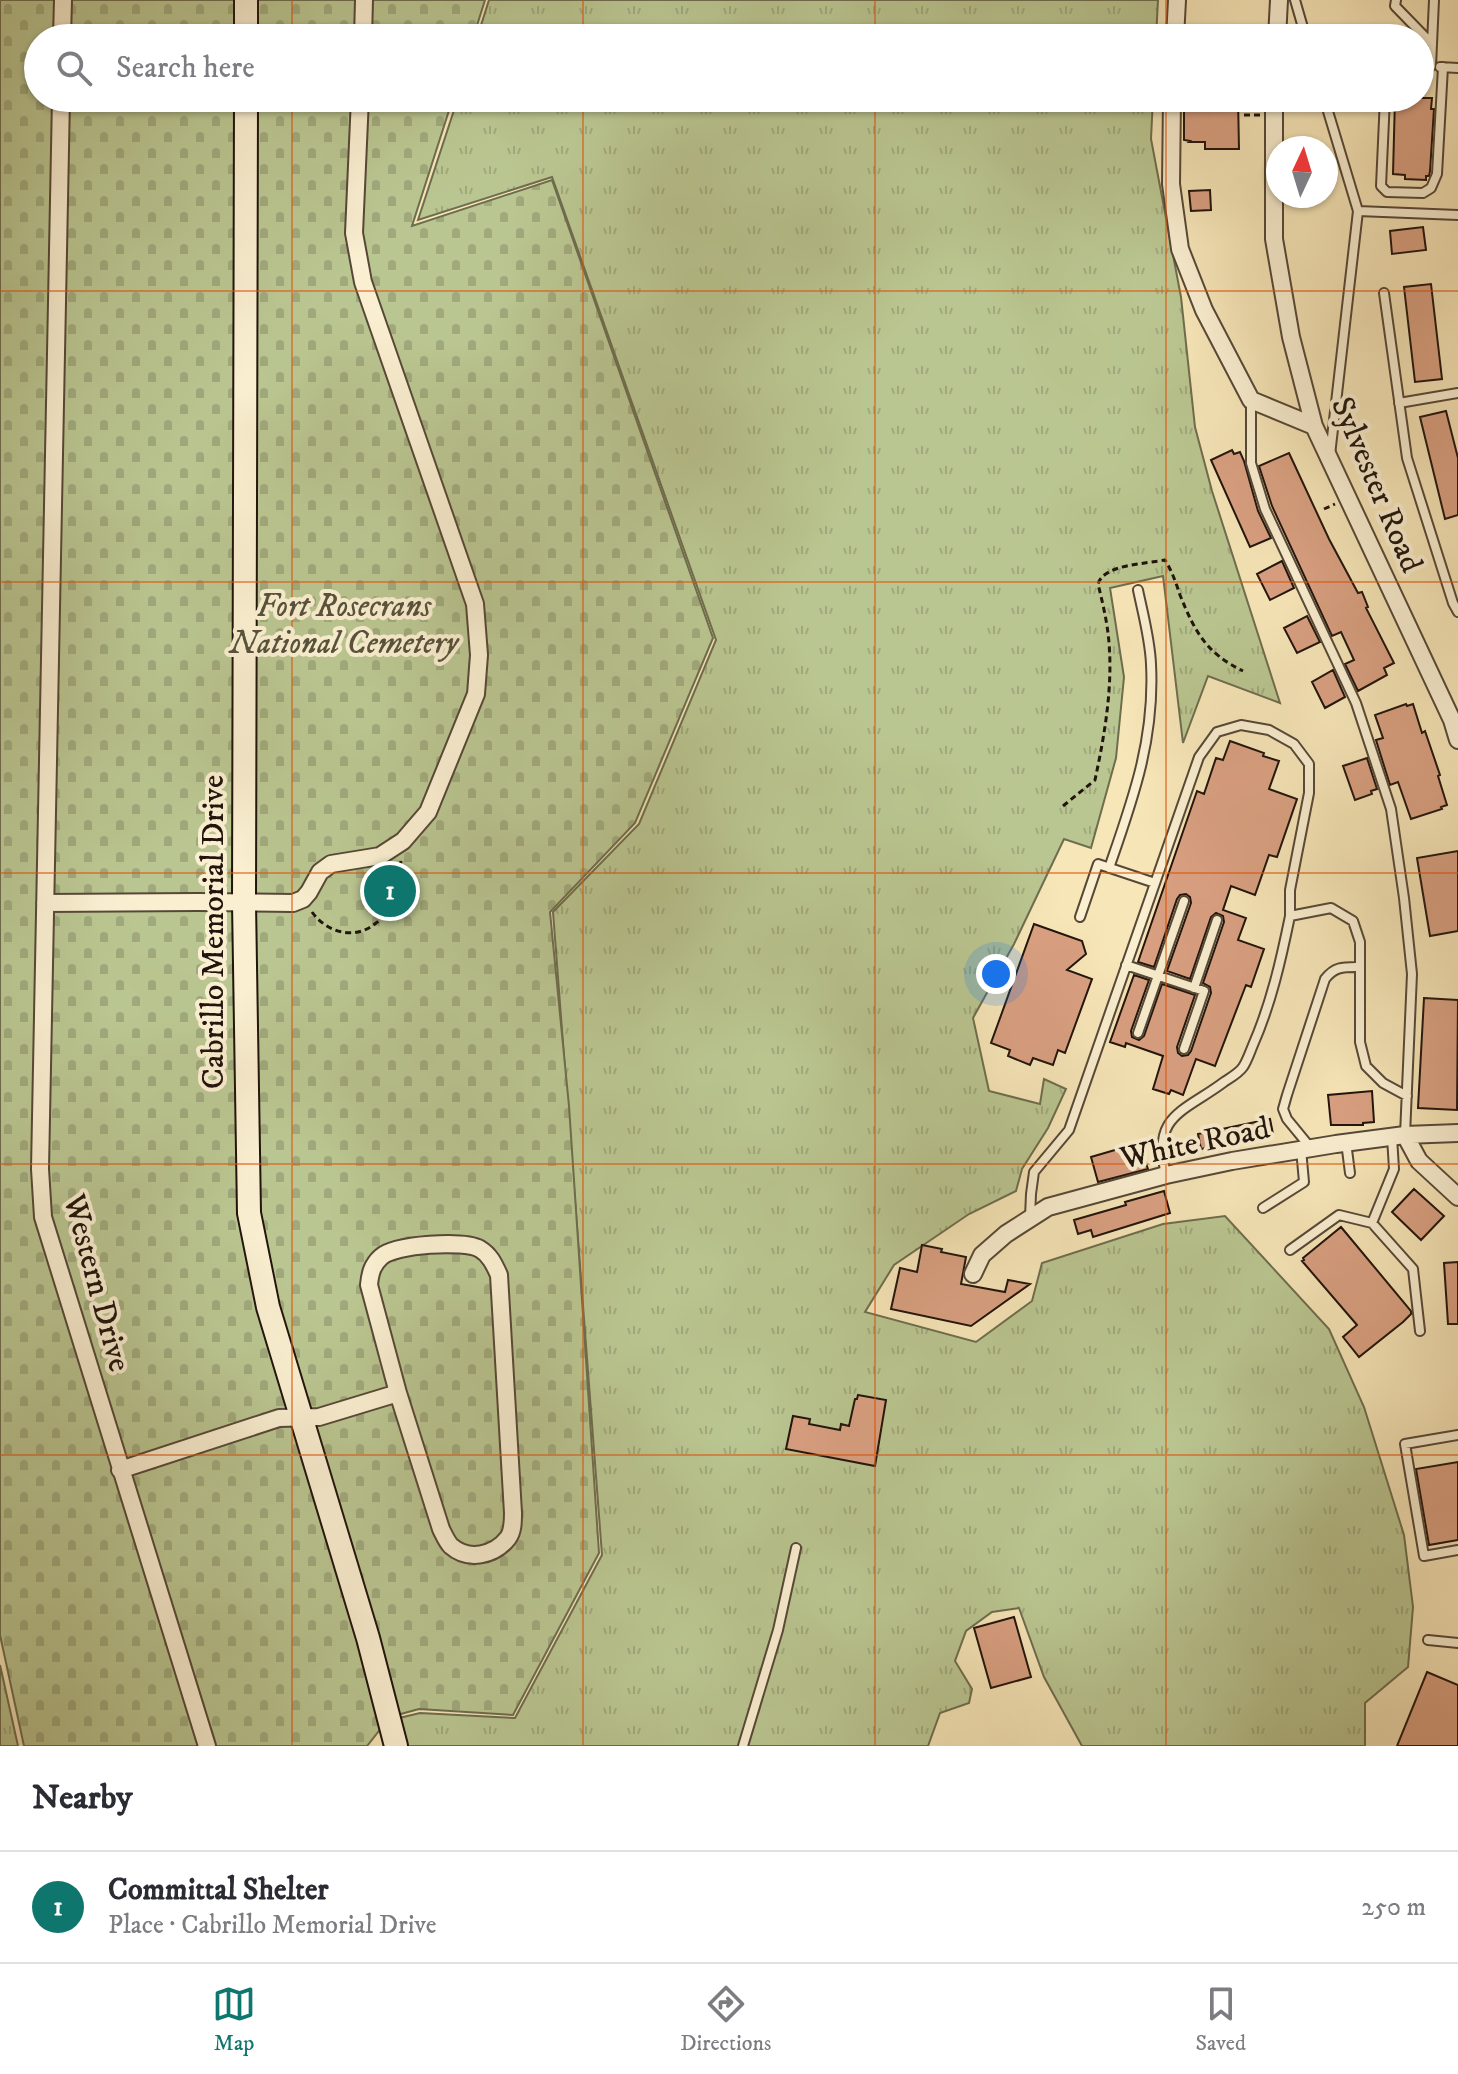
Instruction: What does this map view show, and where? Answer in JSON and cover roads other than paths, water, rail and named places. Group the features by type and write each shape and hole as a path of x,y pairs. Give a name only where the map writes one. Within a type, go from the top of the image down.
{"main road":[{"path":"246,0 246,24"},
{"name":"Cabrillo Memorial Drive","path":"246,112 244,903 249,1213 268,1307 368,1638 396,1746"}],"street":[{"path":"62,24 63,0"},
{"path":"363,24 364,0"},
{"path":"1176,24 1177,0"},
{"path":"1278,24 1279,0"},
{"name":"Western Drive","path":"61,112 40,1169 43,1217 207,1746"},
{"path":"45,903 293,903 303,899 320,872 331,864 380,856 403,841 428,812 476,694 479,655 475,604 363,282 354,233 359,112"},
{"path":"1172,112 1171,184 1180,249 1204,310 1251,400 1314,426"},
{"name":"Sylvester Road","path":"1274,112 1274,239 1291,337 1314,426 1452,720 1458,740"},
{"name":"White Road","path":"973,1274 982,1255 1006,1234 1048,1207 1166,1175 1232,1161 1346,1142 1458,1133"},
{"path":"1398,1136 1419,1161 1458,1197"},
{"path":"460,1244 479,1248 492,1259 499,1275 513,1513 509,1537 498,1547 484,1554 466,1555 450,1545 441,1529 398,1393 369,1285 371,1269 383,1255 402,1248 460,1244"},
{"path":"120,1470 279,1418 319,1417 398,1393"}],"lane":[{"path":"1295,0 1302,24"},
{"path":"1396,0 1395,6 1413,24"},
{"path":"1433,24 1434,0"},
{"path":"1434,66 1458,68"},
{"path":"1384,112 1381,186 1387,192 1423,193 1431,188 1437,174 1443,67"},
{"path":"1328,112 1358,211 1330,460"},
{"path":"1358,211 1458,215"},
{"path":"1384,293 1407,458 1458,612"},
{"path":"1399,403 1458,393"},
{"path":"1251,400 1251,463 1265,509 1356,703 1391,809 1412,974 1407,1096 1394,1169 1372,1223"},
{"path":"1109,868 1136,792 1146,749 1151,706 1151,660 1138,590"},
{"path":"1030,1219 1034,1172 1069,1130 1199,757 1217,732 1241,725 1269,730 1294,744 1309,764 1309,793 1290,890 1290,916 1279,970 1242,1069 1176,1113 1162,1138 1161,1153 1166,1175"},
{"path":"1080,917 1098,864 1155,883"},
{"path":"1138,1033 1184,901"},
{"path":"1290,916 1331,908 1353,921 1360,942 1360,1042 1366,1066 1383,1083 1407,1096"},
{"path":"1194,988 1217,920"},
{"path":"1126,965 1204,991 1184,1049"},
{"path":"1263,1208 1304,1182 1305,1149 1297,1129 1287,1119 1283,1109 1325,979 1338,967 1360,967"},
{"path":"1346,1142 1350,1173"},
{"path":"1290,1250 1339,1215 1372,1223 1413,1269 1420,1331"},
{"path":"1458,1435 1405,1444 1424,1556 1458,1550"},
{"path":"743,1746 778,1630 796,1548"},
{"path":"1428,1640 1458,1643"}],"place":[{"name":"Committal Shelter","path":"390,891"}],"park label":[{"name":"Fort Rosecrans National Cemetery","path":"344,626"}]}
